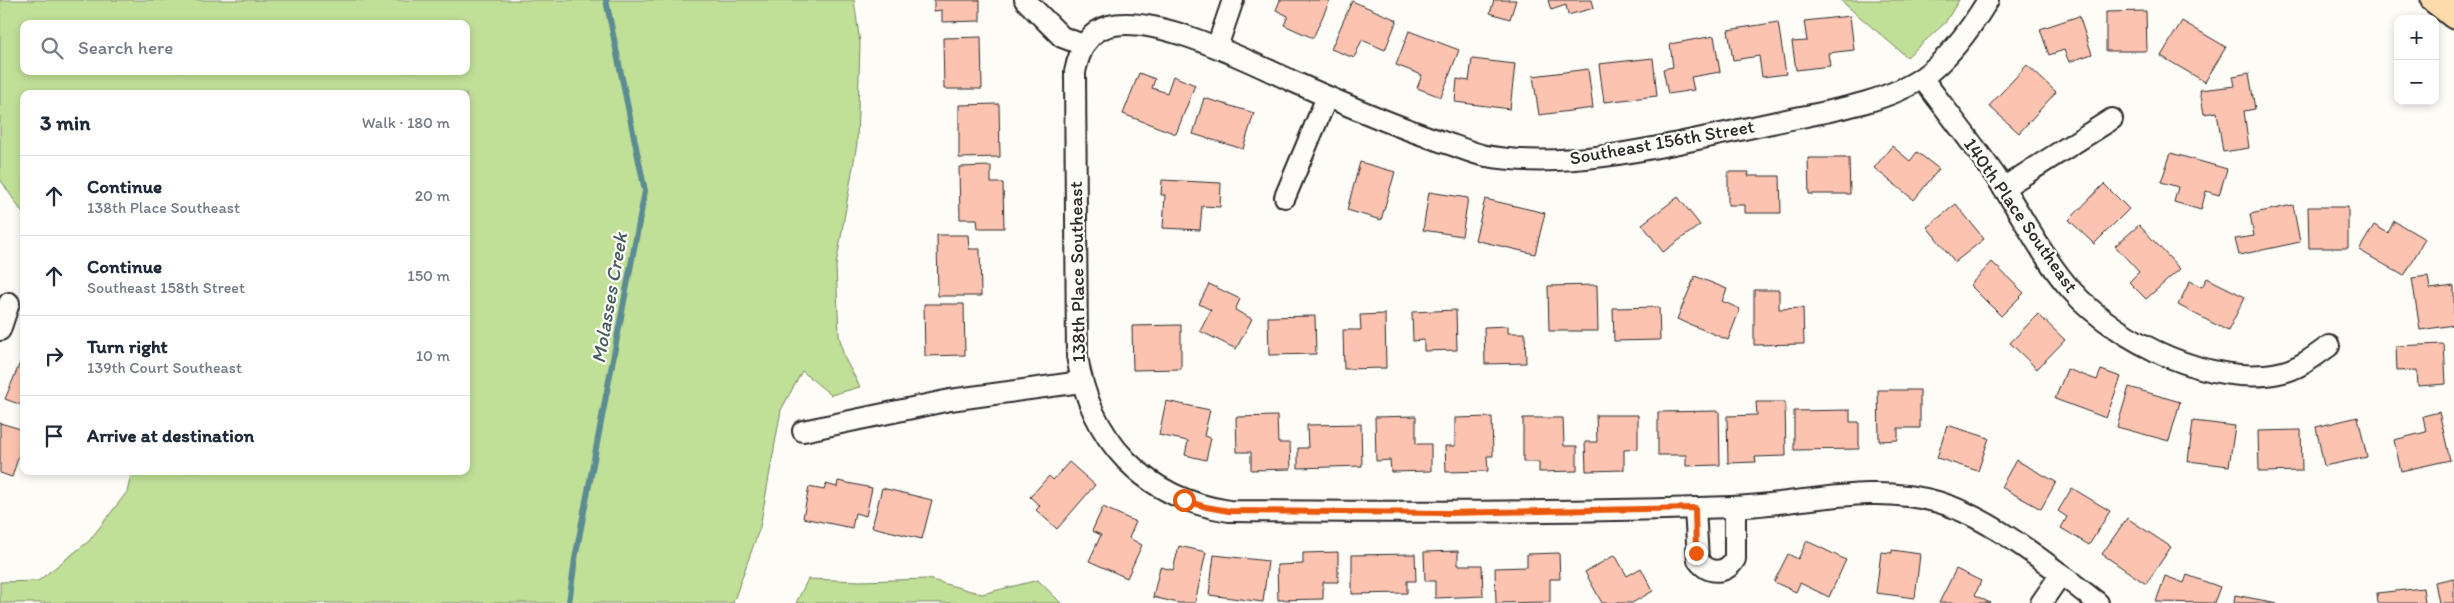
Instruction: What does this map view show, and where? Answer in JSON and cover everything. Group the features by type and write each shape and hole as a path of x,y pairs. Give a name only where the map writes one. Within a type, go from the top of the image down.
{"main road":[{"path":"2434,0 2454,16"}],"street":[{"path":"1025,0 1062,37 1084,45"},
{"path":"1217,47 1233,0"},
{"name":"Southeast 156th Street","path":"1084,45 1096,32 1106,27 1124,25 1181,35 1217,47 1327,97 1420,134 1485,156 1536,159 1587,158 1682,142 1843,108 1903,88 1922,78 1955,47 1988,0"},
{"name":"138th Place Southeast","path":"1084,45 1075,72 1077,356 1081,382 1096,420 1109,440 1123,458 1142,475 1165,491 1206,507 1229,511 1447,513 1734,507 1839,495 1893,494 1911,496 1938,502 1990,526 2061,574 2098,603"},
{"name":"140th Place Southeast","path":"1922,78 2003,188 2034,240 2072,291 2092,311 2141,344 2170,357 2207,369 2254,376 2285,372 2296,368 2329,346"},
{"path":"1285,197 1327,97"},
{"path":"2003,188 2112,119"},
{"path":"0,330 9,304"},
{"path":"803,431 950,400 1081,382"},
{"path":"1695,508 1698,560 1703,567 1717,572 1725,570 1735,559 1734,507"},
{"path":"2041,603 2061,574"}],"green space":[{"path":"0,0 854,0 860,43 857,143 836,266 839,335 844,357 860,387 831,395 802,371 781,410 760,527 733,603 0,603 0,582 38,581 89,541 127,492 131,475 470,475 470,90 20,90 20,209 0,179"},
{"path":"1840,0 1959,0 1945,23 1907,57"},
{"path":"808,579 860,581 928,579 982,594 1038,580 1061,603 796,603"}],"building":[{"path":"934,0 980,0 980,21 942,22 942,10 934,11"},
{"path":"1280,0 1330,0 1313,38 1284,25 1288,16 1276,10"},
{"path":"1494,0 1516,0 1510,19 1490,13"},
{"path":"1548,0 1592,0 1594,8 1568,15 1566,5 1551,10"},
{"path":"1352,1 1397,20 1385,50 1362,40 1354,58 1331,49"},
{"path":"2146,11 2147,51 2106,51 2106,12"},
{"path":"1850,16 1854,50 1828,53 1830,66 1796,70 1792,42 1807,41 1804,21"},
{"path":"2079,16 2092,54 2069,62 2064,50 2049,55 2040,29"},
{"path":"2182,21 2226,47 2205,82 2161,56"},
{"path":"1778,22 1786,74 1762,77 1759,56 1733,60 1728,30"},
{"path":"1409,31 1459,50 1441,97 1417,88 1422,75 1396,65"},
{"path":"1714,36 1720,72 1691,77 1694,90 1668,94 1663,69 1673,67 1670,44"},
{"path":"981,37 982,89 944,89 943,38"},
{"path":"1653,58 1657,96 1604,102 1599,64"},
{"path":"1472,59 1515,64 1510,109 1455,102 1457,79 1469,81"},
{"path":"2027,65 2056,92 2019,133 1989,106"},
{"path":"1588,69 1593,108 1539,115 1533,76"},
{"path":"1139,73 1155,79 1152,88 1167,93 1173,76 1195,85 1176,134 1123,114"},
{"path":"2249,73 2255,109 2244,111 2249,148 2223,152 2217,112 2204,114 2200,90 2235,86 2233,76"},
{"path":"1204,98 1254,113 1243,149 1193,134"},
{"path":"999,104 1000,157 959,158 959,105"},
{"path":"1892,146 1910,161 1917,152 1939,169 1914,200 1874,168"},
{"path":"2171,153 2227,169 2219,195 2206,191 2201,210 2174,202 2178,187 2161,182"},
{"path":"1808,158 1849,158 1850,194 1809,194"},
{"path":"1360,162 1395,172 1381,220 1347,210"},
{"path":"991,166 991,183 1003,183 1004,228 978,228 977,219 960,219 959,167"},
{"path":"1728,172 1749,172 1748,176 1780,176 1781,213 1745,213 1745,205 1728,205"},
{"path":"1162,180 1221,183 1220,207 1202,206 1200,230 1163,228 1165,195 1161,195"},
{"path":"2104,184 2129,209 2094,244 2069,220"},
{"path":"1429,192 1468,198 1462,236 1423,230"},
{"path":"1678,197 1700,225 1663,252 1642,224"},
{"path":"1485,199 1545,213 1535,254 1475,240"},
{"path":"1956,204 1984,239 1955,262 1927,227"},
{"path":"2293,205 2300,242 2239,255 2235,239 2254,236 2250,214"},
{"path":"2308,207 2348,207 2348,248 2309,248"},
{"path":"2394,221 2425,239 2404,276 2359,250 2374,225 2388,233"},
{"path":"2139,225 2180,269 2146,299 2129,282 2139,272 2115,246"},
{"path":"937,235 968,235 969,249 980,249 981,296 938,296"},
{"path":"1992,262 2024,293 2001,316 1970,285"},
{"path":"1695,276 1727,289 1722,301 1740,309 1728,340 1677,319"},
{"path":"2428,276 2430,289 2454,286 2454,325 2420,330 2412,278"},
{"path":"2207,278 2245,297 2228,331 2178,305 2190,281 2202,287"},
{"path":"1209,284 1240,299 1235,310 1252,319 1236,349 1200,331 1211,310 1199,304"},
{"path":"1597,285 1598,331 1549,331 1548,286"},
{"path":"1754,290 1779,290 1779,309 1803,308 1804,344 1754,345"},
{"path":"924,304 964,304 965,355 925,356"},
{"path":"1659,307 1660,340 1614,341 1613,308"},
{"path":"1456,310 1457,350 1424,351 1424,340 1413,341 1412,312"},
{"path":"1385,314 1386,368 1344,369 1343,330 1361,330 1360,315"},
{"path":"2038,314 2065,340 2037,369 2010,343"},
{"path":"1315,316 1316,354 1269,355 1268,317"},
{"path":"1181,325 1181,369 1133,370 1132,326"},
{"path":"1508,326 1508,333 1525,333 1526,363 1485,364 1484,327"},
{"path":"2444,344 2446,384 2418,386 2417,370 2397,371 2396,346"},
{"path":"20,363 20,405 5,399"},
{"path":"2067,369 2097,380 2101,370 2121,377 2106,418 2055,399"},
{"path":"2129,387 2180,402 2169,441 2117,427"},
{"path":"1878,390 1920,390 1920,428 1898,428 1898,440 1879,441"},
{"path":"1166,401 1210,410 1204,436 1211,438 1206,460 1185,455 1188,441 1159,435"},
{"path":"1756,402 1785,402 1786,456 1755,457 1756,462 1728,463 1727,416 1757,415"},
{"path":"1850,410 1850,422 1859,422 1859,449 1794,450 1794,411"},
{"path":"1719,411 1720,465 1686,466 1686,455 1658,455 1658,412"},
{"path":"2439,412 2450,460 2401,471 2394,440 2426,432 2423,416"},
{"path":"1596,415 1638,415 1638,449 1624,450 1624,470 1586,471 1585,442 1597,442"},
{"path":"1277,416 1278,443 1290,443 1291,469 1251,470 1251,452 1237,452 1236,417"},
{"path":"1416,416 1416,444 1431,444 1431,471 1391,472 1390,460 1376,461 1375,417"},
{"path":"1492,417 1493,456 1487,456 1488,471 1446,472 1445,446 1455,446 1455,418"},
{"path":"2358,417 2367,457 2324,466 2316,427"},
{"path":"1523,418 1563,418 1564,446 1577,446 1577,471 1539,472 1539,462 1523,462"},
{"path":"2193,421 2235,426 2229,466 2188,461"},
{"path":"0,423 20,429 20,452 12,477 0,473"},
{"path":"1361,424 1362,466 1298,468 1298,448 1308,448 1307,425"},
{"path":"1947,425 1989,438 1978,471 1937,458"},
{"path":"2301,430 2302,471 2259,472 2258,431"},
{"path":"2016,460 2056,482 2041,509 2001,487"},
{"path":"1069,462 1095,485 1057,529 1036,510 1040,506 1030,497 1049,476 1053,480"},
{"path":"838,481 872,488 866,516 855,513 852,528 803,518 809,487 824,490 826,484 837,487"},
{"path":"882,488 932,500 922,539 872,527"},
{"path":"2072,488 2110,511 2089,545 2061,528 2067,517 2058,511"},
{"path":"1103,507 1136,522 1129,538 1142,545 1127,578 1089,561 1101,535 1092,531"},
{"path":"2127,518 2171,547 2146,584 2102,554"},
{"path":"1807,541 1846,560 1829,597 1800,583 1796,592 1774,582 1788,554 1798,559"},
{"path":"1179,546 1206,552 1195,603 1178,603 1153,597 1160,567 1173,570"},
{"path":"1892,550 1920,554 1915,598 1876,593 1881,552 1892,553"},
{"path":"1458,551 1458,565 1482,565 1483,596 1435,598 1435,581 1425,581 1424,552"},
{"path":"1338,552 1338,582 1323,582 1323,599 1278,600 1277,565 1303,564 1303,553"},
{"path":"1559,553 1560,579 1550,579 1550,602 1496,603 1495,568 1527,567 1527,554"},
{"path":"1415,554 1416,581 1407,581 1407,593 1352,594 1352,555"},
{"path":"1214,555 1268,561 1263,602 1209,595"},
{"path":"1615,555 1627,576 1641,568 1653,591 1632,603 1602,603 1585,572"},
{"path":"1956,569 1981,581 1975,595 1990,603 1939,603"},
{"path":"2187,575 2220,587 2214,603 2156,602 2165,576 2184,583"},
{"path":"2454,578 2454,603 2439,603 2435,582"},
{"path":"2423,588 2425,603 2378,603 2377,593"},
{"path":"2235,595 2277,603 2234,603"}],"waterway":[{"name":"Molasses Creek","path":"569,603 575,559 645,191 606,0"}],"route":[{"path":"1184,500 1206,507 1229,511 1447,513 1695,508 1696,553"}]}
